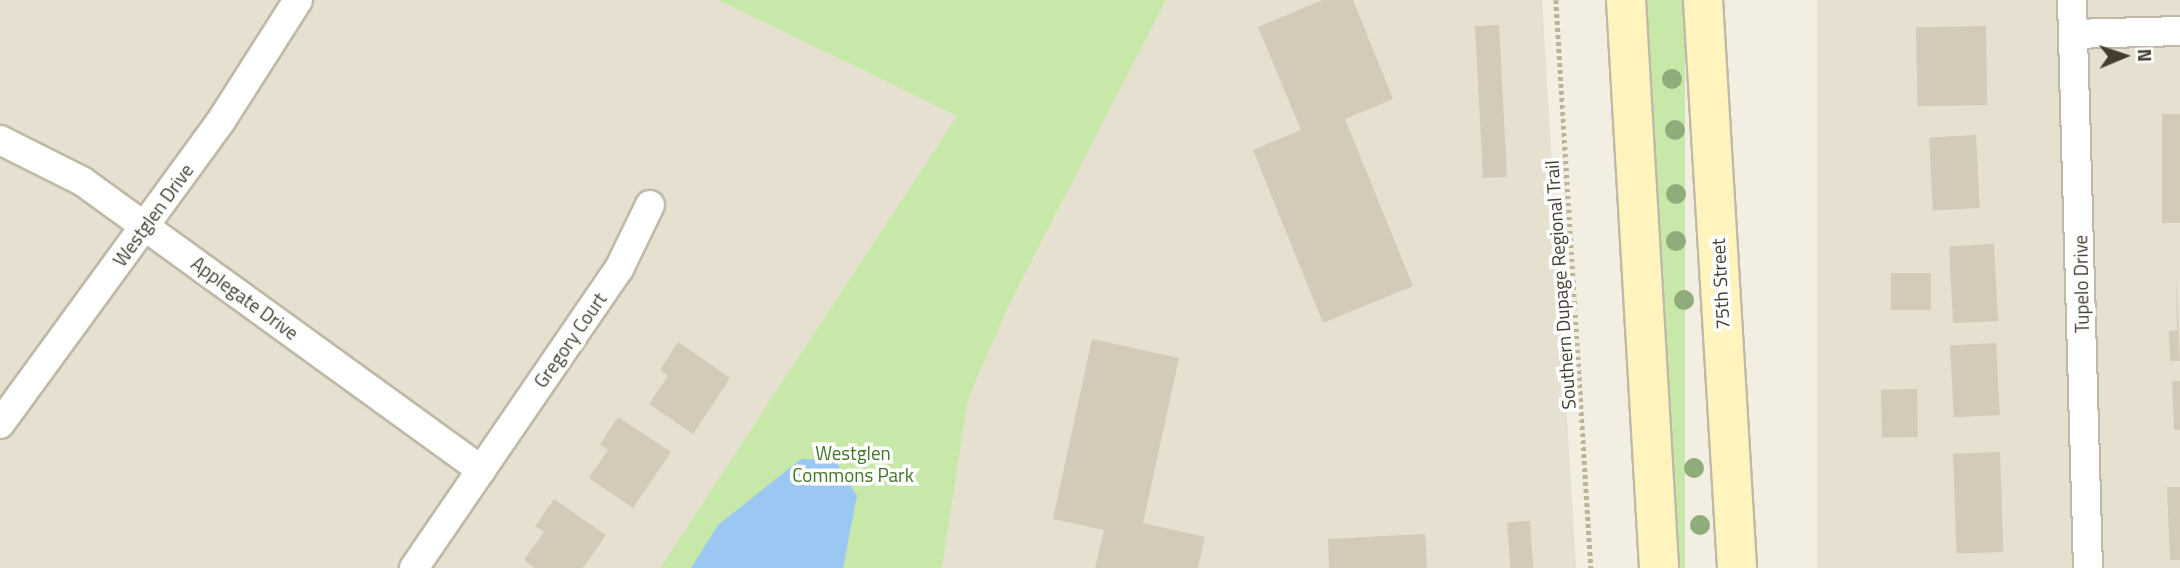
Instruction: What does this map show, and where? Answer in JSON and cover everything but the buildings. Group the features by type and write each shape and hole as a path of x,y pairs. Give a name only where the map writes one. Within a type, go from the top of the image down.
{"main road":[{"path":"1626,0 1659,568"},
{"name":"75th Street","path":"1703,0 1737,568"}],"street":[{"name":"Westglen Drive","path":"0,424 145,225 298,0"},
{"name":"Tupelo Drive","path":"2072,0 2088,568"},
{"path":"2073,34 2180,31"},
{"name":"Applegate Drive","path":"0,140 82,181 481,470"},
{"name":"Gregory Court","path":"414,568 619,269 650,205"}],"path":[{"name":"Southern Dupage Regional Trail","path":"1556,0 1591,568"}],"shaded area":[{"path":"0,0 718,0 957,116 660,568 0,568"},
{"path":"1166,0 1542,0 1576,568 942,568 968,399 1010,303"},
{"path":"1817,0 2180,0 2180,568 1817,568"}],"green space":[{"name":"Westglen Commons Park","path":"718,0 1166,0 1010,303 968,399 942,568 660,568 957,116"},
{"path":"1647,0 1685,0 1685,568 1647,568"}],"water":[{"path":"801,459 835,460 857,496 843,568 691,568 718,525"}]}
